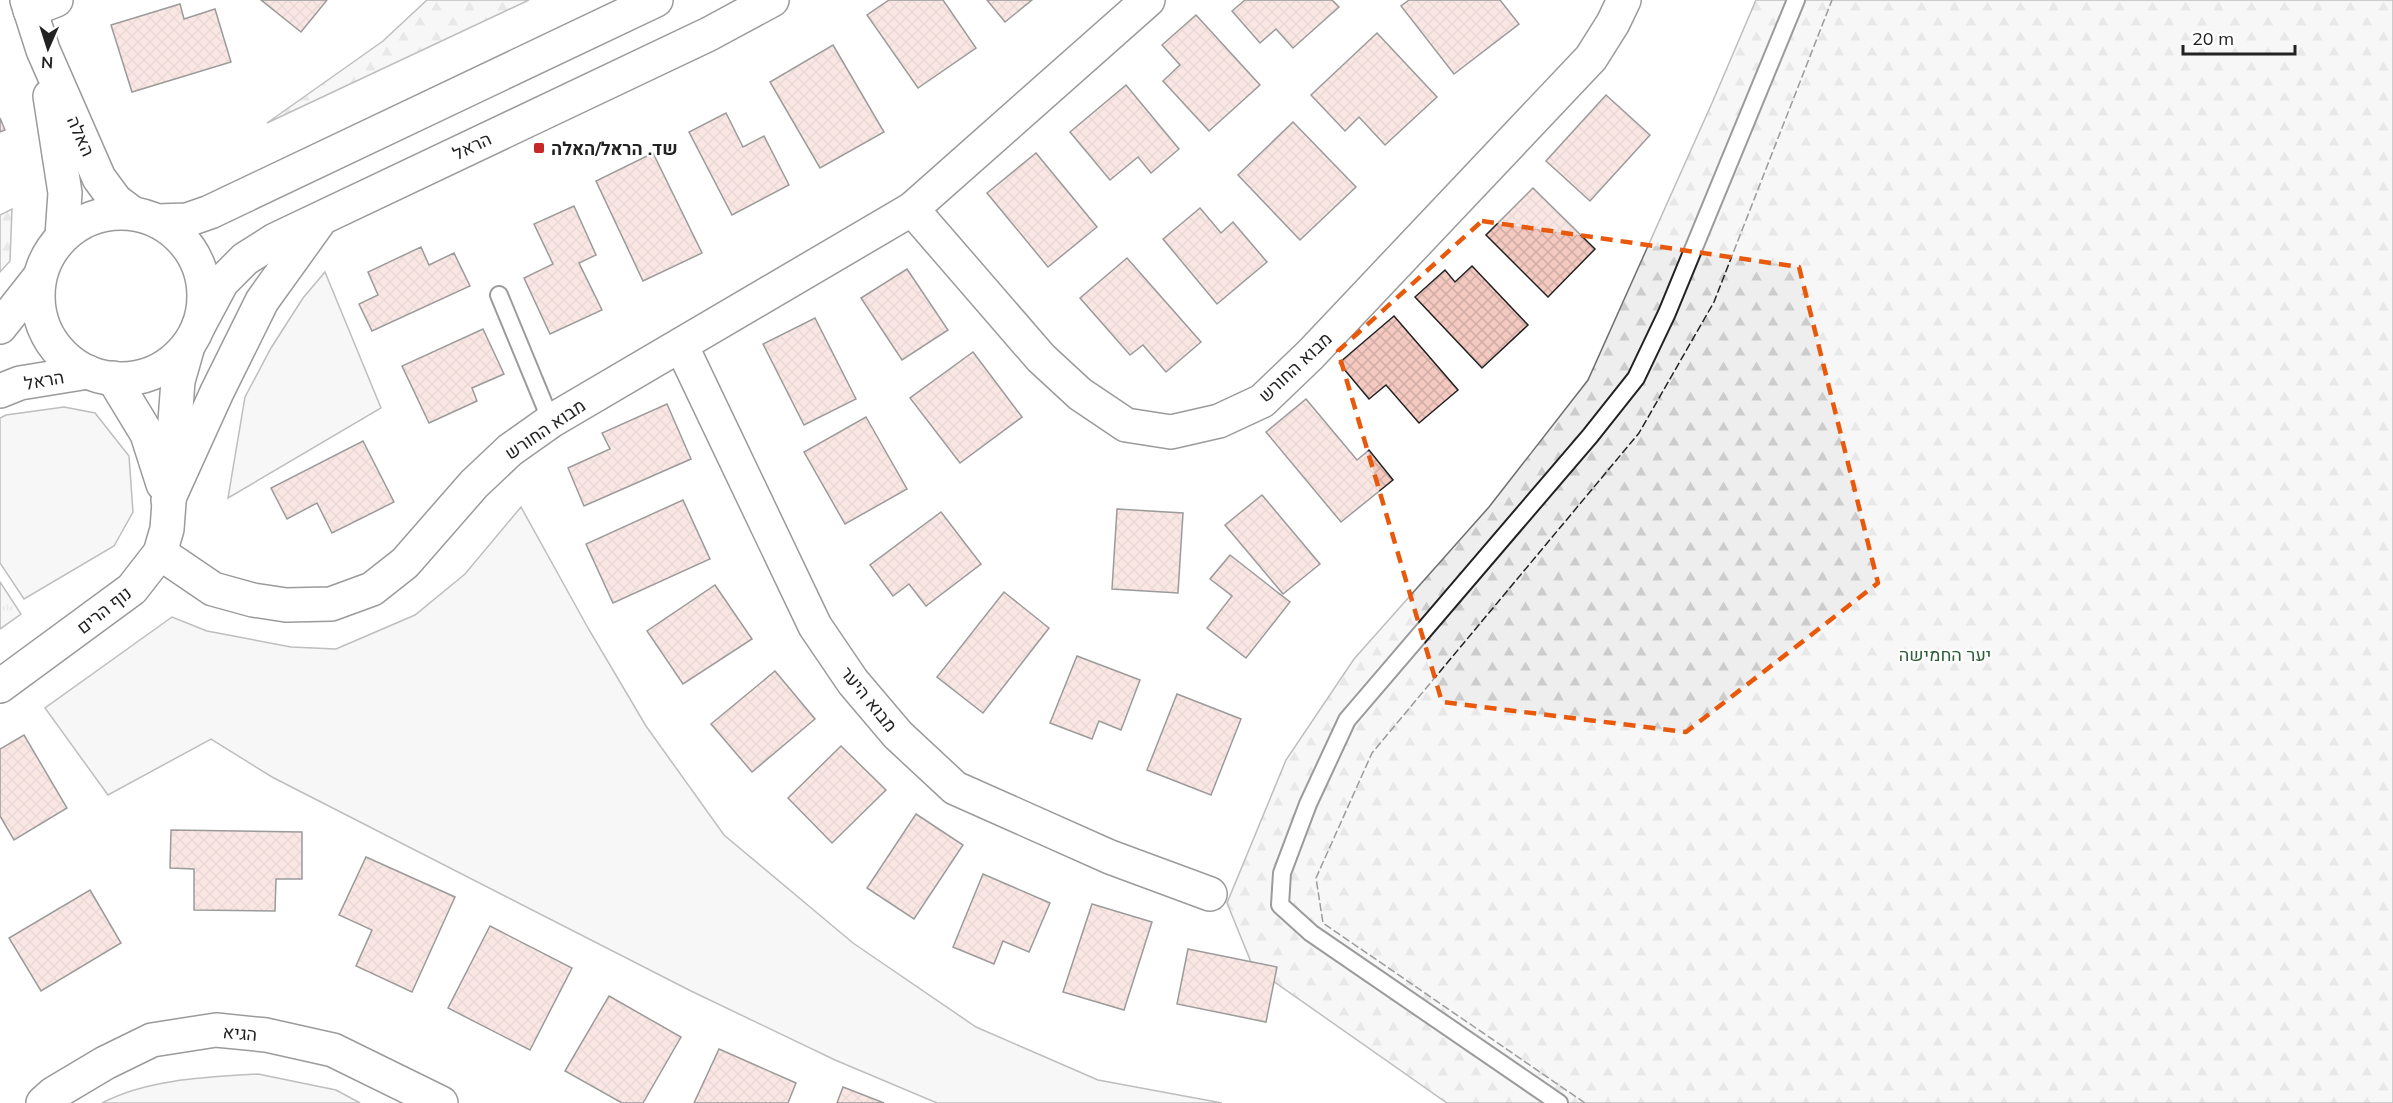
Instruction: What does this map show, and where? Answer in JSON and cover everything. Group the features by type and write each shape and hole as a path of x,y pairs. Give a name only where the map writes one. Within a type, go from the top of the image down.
{"street":[{"path":"0,327 38,279 47,256 62,236 83,222 106,214 187,220 210,212 656,0"},
{"name":"הראל","path":"194,335 222,282 245,259 275,240 709,34 772,0"},
{"name":"מבוא החורש","path":"160,553 213,589 253,600 286,605 331,604 372,589 405,563 474,484 510,450 551,421 912,209 1148,0"},
{"name":"מבוא החורש","path":"912,209 1041,358 1080,394 1126,425 1171,432 1219,421 1262,401 1311,354 1591,58 1613,23 1624,0"},
{"name":"האלה","path":"37,3 65,193 62,236"},
{"name":"האלה","path":"43,50 99,178 116,201 145,217"},
{"path":"38,279 37,304 43,328 56,350 76,367 124,379 149,374 170,363 194,335 204,301 202,277 194,254 178,235 145,217"},
{"path":"168,503 217,392 262,301 322,218"},
{"name":"נוף הרים","path":"0,686 132,589 160,553 167,529 178,381 194,335"},
{"name":"מבוא היער","path":"681,345 815,626 853,682 898,735 955,788 1110,857 1210,894"},
{"name":"הראל","path":"0,391 20,383 101,375"},
{"name":"נוף הרים","path":"101,375 147,434 157,460 168,503"},
{"name":"הגיא","path":"43,1103 53,1094 105,1062 152,1040 216,1030 266,1035 333,1050 441,1103"}],"lane":[{"path":"1559,1103 1311,933 1280,905 1282,873 1308,804 1347,720 1590,436 1636,378 1667,313 1796,0"},
{"path":"499,295 551,421"}],"highlighted area":[{"path":"1482,221 1799,267 1878,583 1686,732 1442,702 1338,351"}],"green space":[{"path":"427,0 529,0 267,123 383,41"},
{"name":"יער החמישה","path":"1756,0 2393,0 2393,1103 1447,1103 1253,967 1227,903 1286,760 1354,659 1489,507 1588,380"},
{"path":"12,209 10,261 0,272 0,215"},
{"path":"325,272 381,408 228,498 245,397 271,348 303,298"},
{"path":"64,407 95,413 129,456 133,512 114,546 24,599 0,563 0,418 6,415"},
{"path":"521,507 646,726 724,835 853,943 976,1027 1098,1080 1222,1103 937,1103 835,1060 691,991 272,777 211,739 108,795 45,708 172,617 207,631 291,647 336,649 415,615 465,574"},
{"path":"0,582 21,614 0,629"},
{"path":"258,1074 336,1090 360,1103 102,1103 158,1084 199,1078"}],"building":[{"path":"261,0 327,0 301,32"},
{"path":"889,0 943,0 976,48 918,88 867,15"},
{"path":"987,0 1032,0 1005,22"},
{"path":"1245,0 1332,0 1339,7 1293,48 1276,29 1260,43 1232,11"},
{"path":"1409,0 1500,0 1519,24 1454,74 1401,6"},
{"path":"180,4 184,19 215,9 231,62 132,92 111,25"},
{"path":"1196,15 1260,85 1209,131 1163,81 1180,65 1162,45"},
{"path":"1377,33 1437,97 1385,145 1359,117 1345,131 1311,95"},
{"path":"833,45 884,132 820,168 770,82"},
{"path":"1126,85 1179,149 1151,173 1138,157 1110,180 1070,132"},
{"path":"1606,95 1650,135 1590,201 1546,161"},
{"path":"726,113 743,147 764,136 789,185 732,215 689,132"},
{"path":"0,118 5,130 0,132"},
{"path":"1293,122 1356,187 1300,240 1238,175"},
{"path":"653,153 702,253 643,281 596,181"},
{"path":"1036,153 1097,227 1048,267 987,193"},
{"path":"1533,188 1595,249 1548,297 1486,235"},
{"path":"574,206 596,255 579,263 602,310 550,334 524,278 553,264 534,224"},
{"path":"1200,208 1221,233 1233,222 1267,262 1217,304 1163,239"},
{"path":"421,247 429,265 454,253 470,286 372,331 359,304 378,295 368,272"},
{"path":"1127,258 1201,342 1166,372 1143,345 1130,355 1080,298"},
{"path":"1472,266 1528,325 1482,368 1415,297 1445,270 1455,282"},
{"path":"907,269 948,330 902,360 861,298"},
{"path":"1394,316 1458,390 1419,423 1386,385 1369,399 1339,363"},
{"path":"815,318 856,399 804,425 763,344"},
{"path":"483,329 504,374 472,388 477,401 429,423 402,366"},
{"path":"973,352 1022,417 960,463 910,398"},
{"path":"1306,399 1357,460 1369,450 1393,480 1341,522 1266,432"},
{"path":"667,404 691,459 584,506 568,468 610,449 602,433"},
{"path":"866,417 907,489 845,524 804,452"},
{"path":"363,441 394,502 332,533 317,503 287,519 271,488"},
{"path":"1262,495 1320,564 1283,594 1225,525"},
{"path":"683,500 710,559 613,603 586,544"},
{"path":"1117,509 1183,513 1178,593 1112,589"},
{"path":"941,512 981,564 926,606 909,584 893,596 870,565"},
{"path":"1230,555 1290,602 1246,658 1207,628 1232,596 1210,579"},
{"path":"715,585 752,639 683,684 647,631"},
{"path":"1004,592 1049,628 983,713 937,677"},
{"path":"1077,656 1140,680 1121,730 1099,721 1092,739 1050,723"},
{"path":"775,671 815,719 752,772 711,724"},
{"path":"1177,694 1241,719 1211,795 1147,770"},
{"path":"24,735 67,808 14,840 0,816 0,749"},
{"path":"841,746 886,790 832,843 788,798"},
{"path":"916,814 963,845 914,919 867,888"},
{"path":"171,830 302,832 302,879 276,879 275,911 194,910 194,869 170,868"},
{"path":"366,857 455,897 412,992 356,966 372,930 339,915"},
{"path":"983,874 1050,903 1029,952 1003,941 994,964 953,947"},
{"path":"90,890 121,943 41,991 9,938"},
{"path":"1092,904 1152,922 1124,1010 1063,992"},
{"path":"490,926 572,968 530,1050 448,1008"},
{"path":"1188,949 1277,967 1266,1022 1177,1004"},
{"path":"609,996 681,1037 643,1103 622,1103 565,1071"},
{"path":"719,1049 796,1083 788,1103 694,1103"},
{"path":"843,1087 884,1103 837,1103"}],"fence":[{"path":"1585,1103 1323,923 1316,878 1372,753 1639,433 1714,302 1832,0"}],"place":[{"name":"שד. הראל/האלה","path":"539,148"}]}
